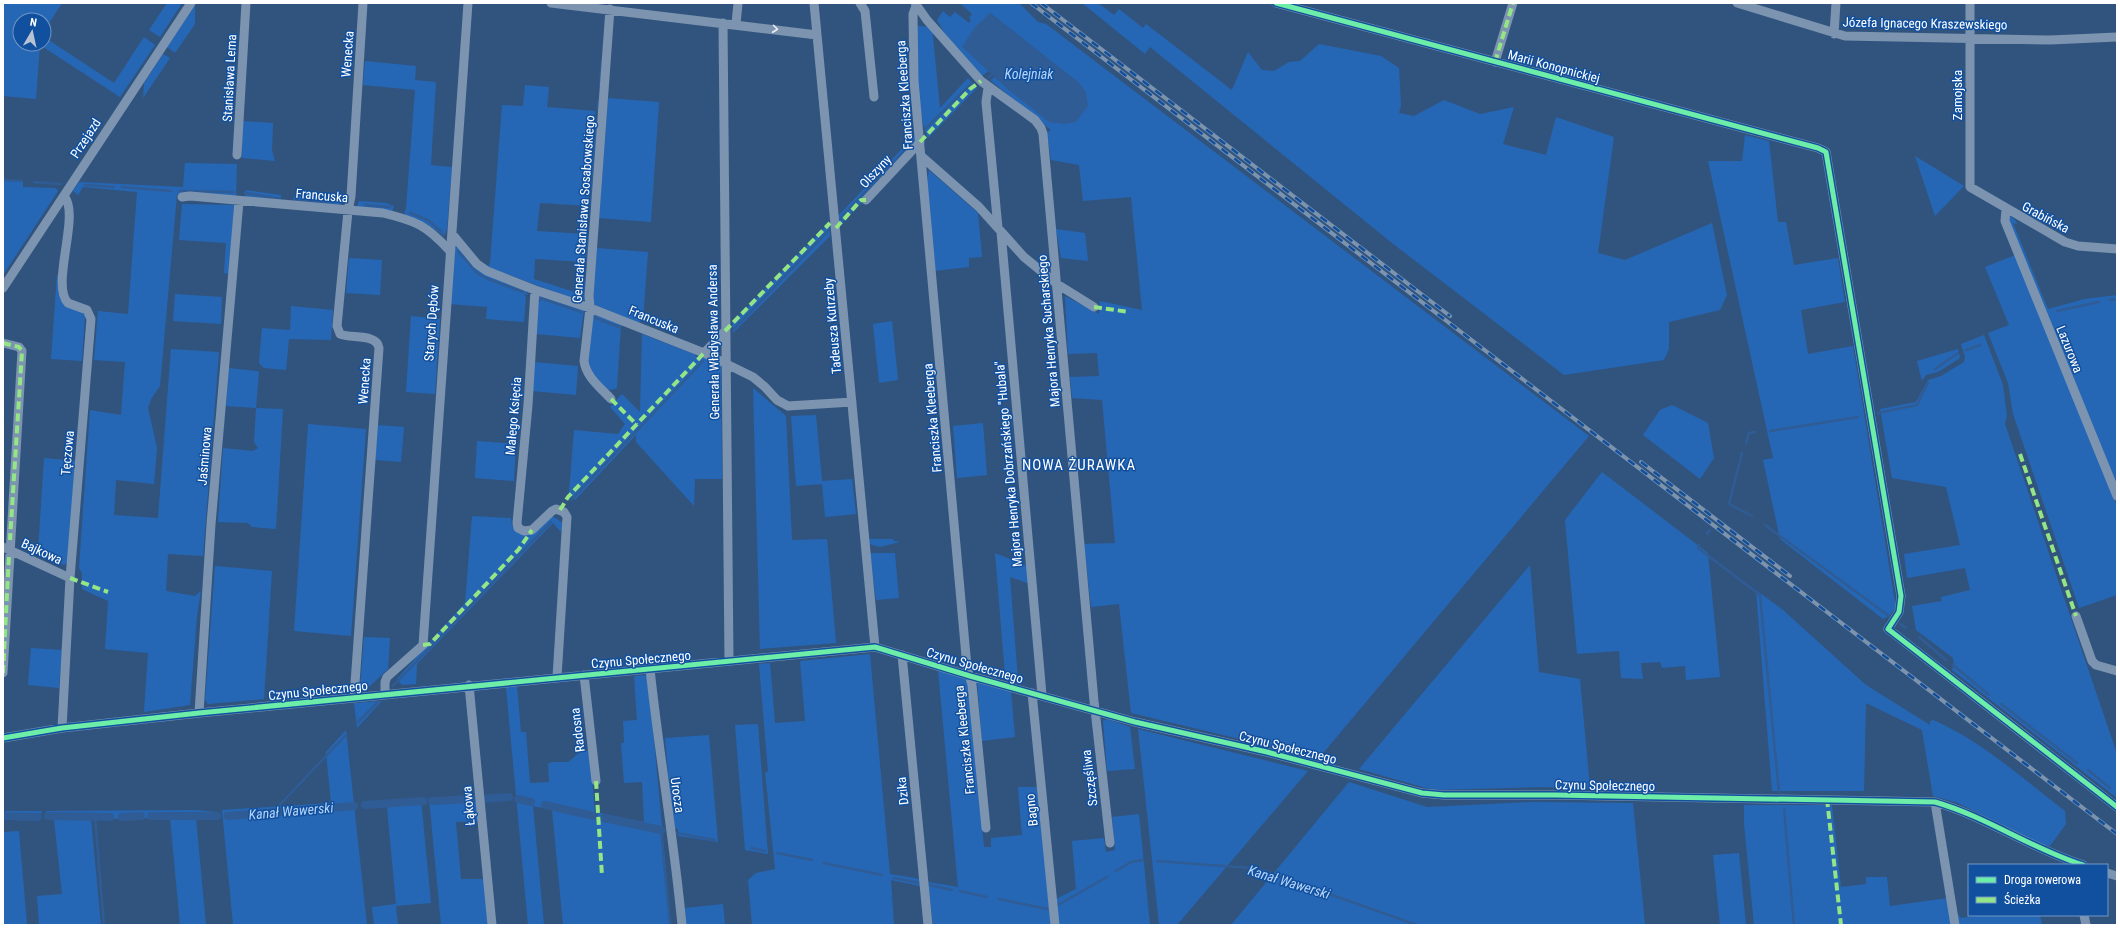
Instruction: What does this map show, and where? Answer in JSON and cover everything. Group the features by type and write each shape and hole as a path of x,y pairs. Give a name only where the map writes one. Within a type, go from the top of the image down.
{"street":[{"name":"Przejazd","path":"3,288 191,3"},
{"name":"Stanisława Lema","path":"237,155 246,3"},
{"name":"Wenecka","path":"354,697 379,348 378,344 373,339 344,336 340,334 337,329 348,211 351,196 363,3"},
{"name":"Starych Dębów","path":"385,694 385,682 387,677 423,644 449,250 452,234 468,3"},
{"path":"550,3 736,24 817,35"},
{"path":"736,24 738,3"},
{"name":"Tadeusza Kutrzeby","path":"814,3 875,647"},
{"path":"860,3 865,12 874,97"},
{"name":"Marii Konopnickiej","path":"1276,3 1818,148 1826,152 1901,596 1899,612 1888,629 2117,807"},
{"path":"1495,62 1514,3"},
{"name":"Józefa Ignacego Kraszewskiego","path":"1736,3 1834,34 1855,36 1970,37 2050,40 2117,37"},
{"path":"1834,34 1836,3"},
{"name":"Zamojska","path":"1970,3 1970,187"},
{"name":"Majora Henryka Sucharskiego","path":"916,5 988,88 1026,113 1041,128 1045,144 1095,710"},
{"name":"Franciszka Kleeberga","path":"916,5 913,14 914,73 921,156 967,667 972,685 986,828"},
{"name":"Generała Stanisława Sosabowskiego","path":"610,10 589,296 590,308 584,368 589,376 611,399"},
{"name":"Generała Władysława Andersa","path":"724,23 725,331 727,365 730,661"},
{"name":"Majora Henryka Dobrzańskiego \"Hubala\"","path":"988,88 986,102 999,230 1037,694"},
{"name":"Olszyny","path":"866,200 920,142"},
{"path":"921,156 978,207 1024,257 1057,284 1094,307"},
{"name":"Grabińska","path":"1970,187 2065,242 2078,246 2117,249"},
{"name":"Tęczowa","path":"62,728 70,578 91,319 87,310 68,304 64,295 64,268 69,207 64,196"},
{"name":"Francuska","path":"182,197 383,214 408,219 426,227 449,250"},
{"name":"Jaśminowa","path":"199,713 211,524 239,201"},
{"name":"Lazurowa","path":"2006,209 2005,221 2117,496"},
{"name":"Francuska","path":"452,234 477,264 487,271 535,290 590,308 704,353 753,377 777,400 788,406 852,402"},
{"name":"Małego Księcia","path":"535,290 528,405 517,523 518,528 521,530 532,530 552,511 560,510 568,517 557,677"},
{"path":"704,353 725,331"},
{"path":"3,343 20,347 22,351 10,540 6,549 3,673"},
{"name":"Bajkowa","path":"6,549 70,578"},
{"path":"2076,616 2092,661 2096,665 2117,671"},
{"name":"Czynu Społecznego","path":"3,738 62,728 199,713 469,685 875,647 970,676 1095,710 1422,793 1444,795 1555,794 1935,802 1949,806 2070,863"},
{"name":"Dzika","path":"902,655 928,925"},
{"name":"Urocza","path":"650,669 658,745 678,885 682,925"},
{"name":"Radosna","path":"584,675 596,781"},
{"name":"Łąkowa","path":"469,685 492,925"},
{"name":"Bagno","path":"1037,694 1055,925"},
{"name":"Szczęśliwa","path":"1095,710 1110,843"},
{"path":"1935,802 1956,925"}],"shaded area":[{"path":"3,3 62,3 52,19 52,12 12,12 12,52 39,52 36,99 3,96"},
{"path":"167,3 182,3 160,37 149,30"},
{"path":"1019,3 1038,22 1046,24 1589,436 1319,758 1131,713 1119,604 1091,607 1084,544 1115,543 1102,400 1072,398 1070,377 1099,376 1097,353 1068,354 1065,296 1099,314 1100,301 1142,310 1131,197 1083,201 1079,165 1051,160 1047,133 1051,130 990,80 995,77 1010,91 1079,83 990,13 963,47 989,71 980,77 946,36 937,20 943,11 950,17 955,12 969,23 971,20 969,18 972,14 961,4"},
{"path":"1082,3 1098,3 1114,15 1119,9 1143,28 1146,24 1232,90 1248,52 1262,70 1274,71 1289,62 1300,61 1319,44 1381,56 1399,68 1401,105 1399,113 1414,116 1444,100 1480,114 1514,107 1503,144 1546,155 1556,117 1614,137 1598,253 1625,260 1712,223 1727,295 1720,310 1669,322 1669,349 1664,360 1564,375 1392,243 1150,47 1145,54"},
{"path":"195,5 195,24 175,53 167,47"},
{"path":"917,26 932,27 940,108 968,78 977,88 928,138 921,114 919,99"},
{"path":"144,37 155,45 120,97 51,52 52,52 52,42 114,83"},
{"path":"163,54 170,58 143,98 144,83"},
{"path":"365,61 416,66 415,80 436,82 431,165 452,167 447,229 444,236 427,224 404,215 406,208 415,90 363,85"},
{"path":"525,85 549,87 547,107 595,111 588,206 540,203 537,231 586,234 584,262 535,259 534,279 581,294 583,281 587,282 586,299 581,302 488,267 490,263 502,105 523,106"},
{"path":"608,98 659,102 651,222 599,218"},
{"path":"242,121 273,123 272,150 275,161 242,158"},
{"path":"916,134 917,141 881,177 878,174"},
{"path":"1745,135 1769,141 1778,222 1786,222 1794,265 1838,258 1845,302 1801,310 1808,354 1853,346 1896,608 1889,616 1883,619 1780,539 1763,460 1773,458 1708,161 1742,161"},
{"path":"1915,156 1964,186 1935,216"},
{"path":"185,163 237,164 236,197 177,194 160,386 151,399 148,408 157,448 154,484 116,480 114,515 158,518 171,349 219,352 203,556 168,554 166,591 195,596 201,591 197,616 190,705 144,712 148,653 105,649 108,601 82,589 82,573 79,568 90,410 121,415 125,362 94,360 98,311 128,314 137,192 83,187 78,195 73,191 79,182 183,187"},
{"path":"929,170 978,213 982,257 969,258 969,267 933,271 926,186"},
{"path":"873,179 879,184 841,224 838,216"},
{"path":"3,181 23,181 23,187 56,188 58,191 3,275"},
{"path":"246,190 281,195 280,202 245,197"},
{"path":"294,196 338,200 341,196 344,197 339,205 292,203"},
{"path":"359,201 386,203 394,206 392,212 360,208 357,206"},
{"path":"182,204 234,205 229,274 224,273 226,243 179,240"},
{"path":"2010,216 2016,221 2017,224 2013,223 2048,309 2085,299 2117,295 2117,492 2008,217"},
{"path":"829,223 830,236 733,333 732,323"},
{"path":"1056,229 1085,233 1088,261 1061,258"},
{"path":"454,243 478,270 524,288 528,295 524,294 526,298 524,322 486,319 487,307 450,304"},
{"path":"597,248 648,252 643,319 638,323 597,307 592,303"},
{"path":"2015,255 2117,506 2117,595 2079,608 2013,414 2008,383 1988,333 2009,325 1985,267"},
{"path":"349,258 382,260 380,295 346,293"},
{"path":"57,275 61,276 61,300 81,311 85,316 82,361 51,359"},
{"path":"175,294 222,297 221,324 173,321"},
{"path":"541,295 584,309 580,338 536,334 538,303 541,300 537,299"},
{"path":"291,306 333,310 331,340 289,339 286,370 264,368 259,363 262,328 290,330"},
{"path":"592,314 621,324 617,388 611,390 604,388 587,366"},
{"path":"411,316 440,319 435,394 406,392"},
{"path":"892,321 898,380 879,383 873,324"},
{"path":"642,334 694,354 697,357 700,354 721,366 722,479 695,479 694,506 636,442 636,435 575,500 569,493 574,430 618,434 625,424 610,407 622,394 640,412"},
{"path":"1984,335 2003,385 2007,416 2005,424 2117,754 2117,798 1952,670 1954,666 1953,658 1916,630 1912,606 1942,601 1941,597 1970,590 1965,568 1907,578 1904,554 1960,545 1946,487 1892,478 1880,409 1916,402 1928,380 1941,376 1964,362 1965,357 1961,344"},
{"path":"1958,349 1960,358 1938,372 1926,375 1922,381 1917,361"},
{"path":"534,362 578,366 576,395 532,391"},
{"path":"229,368 259,372 256,408 226,406"},
{"path":"753,388 786,416 792,540 827,539 836,643 760,649"},
{"path":"1672,405 1708,423 1714,458 1700,479 1643,435 1660,410"},
{"path":"256,408 283,409 276,529 252,527 248,523 218,522 223,448 253,451 258,448 254,442"},
{"path":"816,415 822,481 852,479 856,514 825,517 822,484 796,486 791,416"},
{"path":"983,423 987,475 957,478 953,426"},
{"path":"308,424 366,429 351,636 294,631"},
{"path":"377,425 404,427 401,462 375,460"},
{"path":"477,441 516,444 514,481 475,478"},
{"path":"44,458 75,461 68,562 64,565 38,552"},
{"path":"1602,472 1708,553 1720,677 1686,680 1685,666 1662,668 1660,662 1641,663 1643,679 1621,678 1619,651 1577,654 1565,520"},
{"path":"472,516 511,518 514,528 522,534 552,516 563,523 561,532 553,523 417,664 416,684 402,685 397,679 465,603"},
{"path":"869,539 893,539 894,541 900,542 880,547 869,544"},
{"path":"870,553 895,553 899,598 876,600"},
{"path":"995,553 1027,566 1030,584 1010,577 1018,680 1005,675"},
{"path":"1530,565 1539,672 1580,679 1590,789 1541,787 1433,790 1359,769"},
{"path":"215,566 272,571 264,699 208,704 205,700"},
{"path":"1756,590 1783,610 1866,685 1930,725 1930,721 1933,720 1968,739 2002,761 2065,811 2066,824 2050,846 2040,844 1958,803 1933,796 1922,730 1866,703 1864,791 1772,791"},
{"path":"364,637 390,638 388,669 370,686 360,687"},
{"path":"31,648 62,650 59,688 28,685"},
{"path":"870,654 890,874 920,879 920,886 891,880 894,925 752,925 748,880 756,873 775,869 765,772 768,772 759,664 770,663 775,723 805,721 800,661"},
{"path":"938,670 968,679 984,847 991,847 991,838 1022,835 1018,787 1039,787 1051,925 933,925 928,882 958,887"},
{"path":"648,675 671,925 563,925 552,810 533,806 544,925 528,925 506,687 517,686 521,732 526,732 530,783 549,782 548,764 552,762 568,762 584,749 590,752 595,812 644,822 642,782 624,783 621,743 624,743 623,721 637,720 634,676"},
{"path":"977,682 1011,692 1015,737 982,741"},
{"path":"382,701 357,728 354,703"},
{"path":"1107,719 1130,727 1135,769 1107,771 1103,721"},
{"path":"758,724 768,854 745,850 735,725"},
{"path":"1138,729 1308,771 1177,925 1159,925"},
{"path":"346,730 367,925 233,925 222,810 331,803 326,752"},
{"path":"709,735 718,842 678,836 678,829 673,828 665,738"},
{"path":"1349,782 1427,807 1532,802 1633,803 1645,925 1231,925"},
{"path":"477,796 480,821 456,822 461,879 484,879 488,925 441,925 429,798"},
{"path":"421,799 431,903 396,906 398,925 374,925 372,907 396,904 387,807 364,808 363,802"},
{"path":"1744,805 1832,805 1841,887 1866,884 1866,877 1887,877 1890,906 1948,898 1953,925 1754,925 1744,824"},
{"path":"195,810 218,812 217,817 196,818 206,925 180,925 170,818 91,819 101,925 39,925 37,896 62,894 54,820 47,820 46,811"},
{"path":"5,811 42,811 40,817 4,818"},
{"path":"1139,814 1150,925 1058,925 1056,899 1076,889 1072,841 1104,838 1106,852 1115,850 1112,817"},
{"path":"19,831 27,925 3,925 3,832"},
{"path":"1739,853 1746,925 1720,925 1713,855"},
{"path":"723,904 725,925 686,925 685,908"},
{"path":"1958,914 1961,918 1976,916 2040,916 2042,925 1959,925"}],"water":[{"name":"Kolejniak","path":"990,13 1079,83 1086,92 1088,106 1076,122 1063,124 1049,122 1010,91 962,47 975,27"}],"waterway":[{"path":"600,85 602,61"},
{"path":"988,77 992,75"},
{"path":"922,132 972,83"},
{"path":"598,102 598,112"},
{"path":"591,205 596,125"},
{"path":"837,222 916,139"},
{"path":"3,180 22,181"},
{"path":"34,182 61,184"},
{"path":"85,185 114,187"},
{"path":"122,187 171,191"},
{"path":"180,191 233,192"},
{"path":"245,193 280,199"},
{"path":"294,200 333,202"},
{"path":"365,205 390,207"},
{"path":"410,213 428,220 443,233"},
{"path":"734,329 832,227"},
{"path":"586,263 588,237"},
{"path":"458,251 477,273 488,279 523,292"},
{"path":"584,297 585,283"},
{"path":"541,298 581,312"},
{"path":"2110,300 2117,299"},
{"path":"2057,311 2099,302"},
{"path":"593,317 619,327"},
{"path":"715,349 721,343"},
{"path":"1966,350 1980,345"},
{"path":"1935,369 1958,353"},
{"path":"571,500 703,361"},
{"path":"1878,413 1917,405 1928,383"},
{"path":"1770,431 1858,417"},
{"path":"1746,443 1749,433 1755,432"},
{"path":"1742,453 1729,504 1752,516"},
{"path":"393,686 551,522"},
{"path":"1765,525 1889,616"},
{"path":"1707,534 1710,530"},
{"path":"1699,545 1698,548 1760,595 1779,792"},
{"path":"1900,624 1906,628"},
{"path":"1919,637 1946,660"},
{"path":"1953,665 1989,695"},
{"path":"358,722 378,702"},
{"path":"2001,704 2077,763"},
{"path":"273,812 345,736"},
{"path":"2088,770 2110,788"},
{"name":"Kanał Wawerski","path":"483,799 509,797"},
{"name":"Kanał Wawerski","path":"432,801 474,799"},
{"name":"Kanał Wawerski","path":"518,799 531,802"},
{"name":"Kanał Wawerski","path":"365,805 423,801"},
{"name":"Kanał Wawerski","path":"545,805 594,816"},
{"name":"Kanał Wawerski","path":"228,816 354,806"},
{"path":"1784,809 1794,925"},
{"name":"Kanał Wawerski","path":"4,816 38,817"},
{"name":"Kanał Wawerski","path":"48,816 110,817"},
{"name":"Kanał Wawerski","path":"122,817 141,816"},
{"name":"Kanał Wawerski","path":"151,816 173,816"},
{"name":"Kanał Wawerski","path":"178,816 217,816"},
{"path":"95,817 104,925"},
{"name":"Kanał Wawerski","path":"604,818 661,830"},
{"path":"665,830 661,830 670,925"},
{"name":"Kanał Wawerski","path":"676,833 714,840"},
{"name":"Kanał Wawerski","path":"751,848 765,851"},
{"name":"Kanał Wawerski","path":"777,853 812,860"},
{"name":"Kanał Wawerski","path":"1116,871 1131,862 1143,860"},
{"name":"Kanał Wawerski","path":"1157,861 1250,868 1264,871 1417,925"},
{"name":"Kanał Wawerski","path":"824,863 882,875"},
{"name":"Kanał Wawerski","path":"1058,905 1107,877"},
{"name":"Kanał Wawerski","path":"894,878 919,883"},
{"name":"Kanał Wawerski","path":"929,885 952,890"},
{"name":"Kanał Wawerski","path":"960,891 987,897"},
{"name":"Kanał Wawerski","path":"999,899 1047,909"}],"railway":[{"path":"1031,3 2117,834"},
{"path":"1041,3 1450,316"},
{"path":"1641,462 1790,576"}],"marked path":[{"path":"1495,62 1513,3"},
{"path":"920,142 970,89 981,81"},
{"path":"836,228 861,200 866,200"},
{"path":"725,331 830,223"},
{"path":"1094,307 1129,312"},
{"path":"3,343 19,347 22,351 10,540"},
{"path":"560,510 568,497 704,353"},
{"path":"611,399 637,425"},
{"path":"2020,454 2076,616"},
{"path":"423,645 430,644 519,549 532,530"},
{"path":"3,673 9,555"},
{"path":"70,578 108,592"},
{"path":"596,781 602,876"},
{"path":"1827,799 1841,925"}],"cycle path":[{"path":"1276,3 1818,148 1826,152 1901,596 1899,612 1888,629 2117,807"},
{"path":"3,738 62,728 199,713 875,647 970,676 1135,722 1267,752 1422,793 1444,795 1555,795 1935,802 1973,816 2046,851 2080,864"}],"district":[{"name":"NOWA ŻURAWKA","path":"1079,465"}]}
